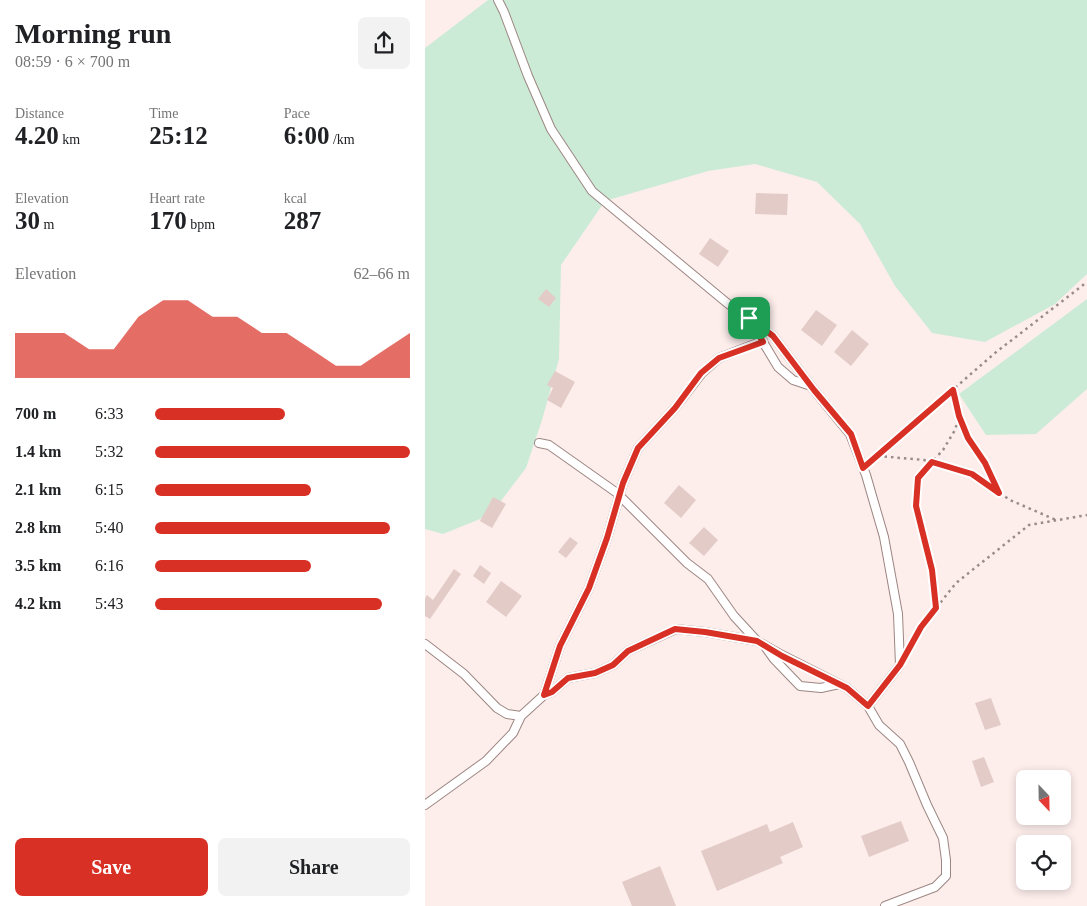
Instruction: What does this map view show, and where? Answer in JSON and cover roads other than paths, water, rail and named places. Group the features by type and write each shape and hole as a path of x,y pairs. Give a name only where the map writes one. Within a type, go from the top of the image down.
{"lane":[{"path":"498,0 551,129 592,191 720,297 773,336 811,387 851,434 884,537 898,614 900,665 868,706"},
{"path":"749,318 777,367 793,380 811,387"},
{"path":"544,695 560,646 589,588 607,538 623,483 638,448 675,408 701,373 719,358 763,342"},
{"path":"539,442 549,445 619,496 687,563 708,580 734,616 800,686 821,688 839,684"},
{"path":"425,805 486,761 513,733 521,716 544,695 552,692 568,678 595,673 613,665 628,651 675,629 705,632 761,643 782,656 847,688 868,706 879,725 900,744 943,838 946,876 935,886 885,906"},
{"path":"425,644 464,674 497,708 507,714 521,716"}]}
